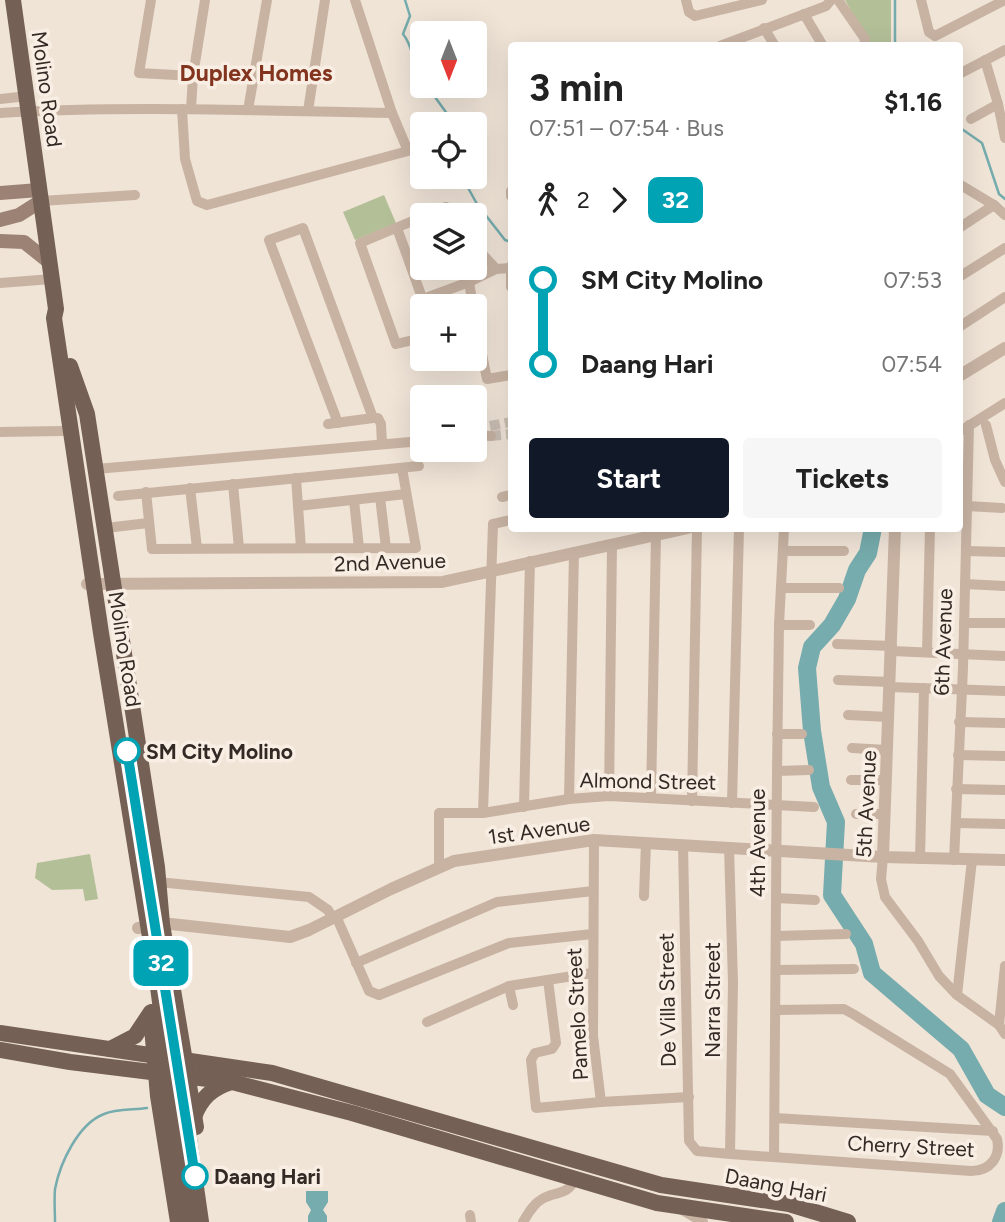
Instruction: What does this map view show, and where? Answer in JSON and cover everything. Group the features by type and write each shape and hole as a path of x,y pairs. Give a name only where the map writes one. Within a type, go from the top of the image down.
{"main road":[{"name":"Molino Road","path":"13,0 56,309 55,362 63,431 121,785 118,802 151,1012 159,1099 178,1222"},
{"path":"0,193 40,196"},
{"path":"0,220 19,215 40,196"},
{"path":"0,242 24,242 49,262"},
{"name":"Molino Road","path":"56,309 62,317 99,620 158,987 189,1222"},
{"name":"Molino Road","path":"57,332 69,391 173,1033 201,1222"},
{"name":"Molino Road","path":"68,361 86,406 106,527 162,924 211,1222"},
{"path":"110,1049 135,1036 151,1012"},
{"name":"Daang Hari","path":"0,1033 110,1049 187,1077 232,1082 352,1113 461,1137 545,1161 678,1188 789,1204 848,1222"},
{"name":"Daang Hari","path":"0,1050 156,1064 184,1060 272,1073 356,1096 461,1137"},
{"path":"193,1114 209,1093 232,1082"},
{"path":"319,1104 325,1087"},
{"path":"352,1113 356,1096"},
{"name":"Daang Hari","path":"545,1161 575,1178 657,1203 786,1222"},
{"path":"677,1206 678,1188"}],"street":[{"path":"151,0 139,73 193,76"},
{"path":"205,0 187,109 188,169 197,201 207,205 408,151 392,113 355,0"},
{"path":"248,110 267,0"},
{"path":"307,111 325,0"},
{"path":"686,0 690,14 695,16 762,0"},
{"path":"732,42 826,6 831,0"},
{"path":"838,0 865,42"},
{"path":"922,0 932,36 938,36 1005,0"},
{"path":"804,14 821,42"},
{"path":"764,29 772,42"},
{"path":"963,72 1005,50"},
{"path":"985,60 1005,138"},
{"path":"0,99 29,103 187,109 392,113"},
{"path":"0,113 29,103"},
{"path":"971,119 998,104"},
{"path":"963,186 1005,215"},
{"path":"40,196 135,195"},
{"path":"963,225 994,205"},
{"path":"410,222 360,243 396,344 410,341"},
{"path":"373,418 303,228 269,240 333,424 378,418 382,444"},
{"path":"397,228 410,263"},
{"path":"963,274 1005,248"},
{"path":"487,259 496,269"},
{"path":"443,294 496,269 508,267"},
{"path":"0,283 52,279"},
{"path":"468,282 470,294"},
{"path":"963,324 1005,297"},
{"path":"963,374 1005,348"},
{"path":"485,371 487,379 508,376"},
{"path":"963,429 1005,403"},
{"name":"6th Avenue","path":"954,860 969,425"},
{"path":"986,425 995,460 1005,482"},
{"path":"0,432 63,431"},
{"path":"487,432 491,431"},
{"path":"96,469 410,442"},
{"path":"118,496 419,466"},
{"path":"146,492 152,548 416,548 402,468"},
{"path":"296,478 300,548"},
{"path":"233,484 239,548"},
{"path":"190,488 197,548"},
{"path":"298,506 406,494"},
{"path":"380,497 386,548"},
{"path":"354,500 359,548"},
{"path":"967,506 1002,508"},
{"path":"483,813 493,524 508,521"},
{"path":"106,527 148,523"},
{"name":"2nd Avenue","path":"87,584 442,582 672,532"},
{"path":"692,801 697,532"},
{"path":"732,803 739,532"},
{"name":"4th Avenue","path":"774,1157 777,734 784,532"},
{"name":"5th Avenue","path":"895,532 881,879 885,897 918,941 939,976 957,995 1002,1030"},
{"path":"927,652 930,532"},
{"path":"651,797 656,536"},
{"path":"609,796 612,544"},
{"path":"783,551 844,551"},
{"path":"966,551 1005,552"},
{"path":"569,799 574,552"},
{"path":"524,807 530,561"},
{"path":"965,584 1005,586"},
{"path":"782,588 839,588"},
{"path":"964,623 1005,623"},
{"path":"779,625 810,625"},
{"path":"837,644 1005,656"},
{"path":"838,680 924,688 1005,691"},
{"path":"920,859 924,688"},
{"path":"848,715 889,717"},
{"path":"959,722 1005,723"},
{"path":"777,734 802,734"},
{"path":"852,748 887,750"},
{"path":"958,755 1005,756"},
{"path":"777,771 809,770"},
{"path":"851,780 886,780"},
{"path":"956,789 1005,790"},
{"name":"Almond Street","path":"439,868 439,813 483,813 569,799 609,796 814,807"},
{"path":"856,814 885,814"},
{"path":"956,823 1005,824"},
{"name":"1st Avenue","path":"138,928 162,924 290,937 454,861 594,840 920,859 1005,860"},
{"name":"Pamelo Street","path":"548,980 556,1044 552,1049 535,1053 531,1060 536,1108 601,1101 593,1036 594,840"},
{"path":"644,896 646,843"},
{"name":"De Villa Street","path":"683,845 689,1140 696,1151"},
{"name":"Narra Street","path":"729,847 733,983 730,1154"},
{"path":"957,995 972,860"},
{"path":"158,882 309,897 334,917 369,991 379,995 509,943 592,934"},
{"path":"356,963 497,902 593,891"},
{"path":"776,898 815,900"},
{"path":"776,936 846,934"},
{"path":"1002,1030 1005,966"},
{"path":"777,970 855,970"},
{"path":"427,1022 509,986 592,973"},
{"path":"509,986 513,1005"},
{"name":"Cherry Street","path":"696,1151 978,1171 989,1166 997,1156 999,1148 993,1131 950,1074 844,1009 777,1010"},
{"path":"601,1101 689,1097"},
{"path":"775,1118 993,1131"},
{"path":"523,1222 534,1205 542,1199 567,1191 575,1178"},
{"path":"677,1206 703,1222"}],"green space":[{"path":"845,0 891,0 891,42 869,42"},
{"path":"384,195 396,223 355,240 343,212"},
{"path":"90,854 98,899 85,901 83,889 52,890 35,878 37,863"}],"water":[{"path":"306,1191 328,1191 328,1202 323,1210 327,1222 308,1222 311,1210 306,1202"}],"waterway":[{"path":"405,0 410,16 403,34 410,48"},
{"path":"895,0 895,42"},
{"path":"436,98 446,112"},
{"path":"963,130 982,143 999,194 1005,199"},
{"path":"469,189 477,204 508,241"},
{"path":"872,532 868,553 857,570 847,599 832,625 812,647 807,668 812,731 821,787 836,822 832,895 864,944 872,973 961,1049 987,1095 1005,1107"},
{"path":"55,1222 57,1179 78,1135 104,1114 147,1108"},
{"path":"1001,1222 1005,1211"}],"tunnel":[{"path":"490,426 508,423"},
{"path":"491,436 508,434"}],"bus line":[{"name":"32","path":"127,751 195,1176"}],"place":[{"name":"SM City Molino","path":"127,751"},
{"name":"Daang Hari","path":"195,1176"}],"district":[{"name":"Duplex Homes","path":"256,73"}]}
